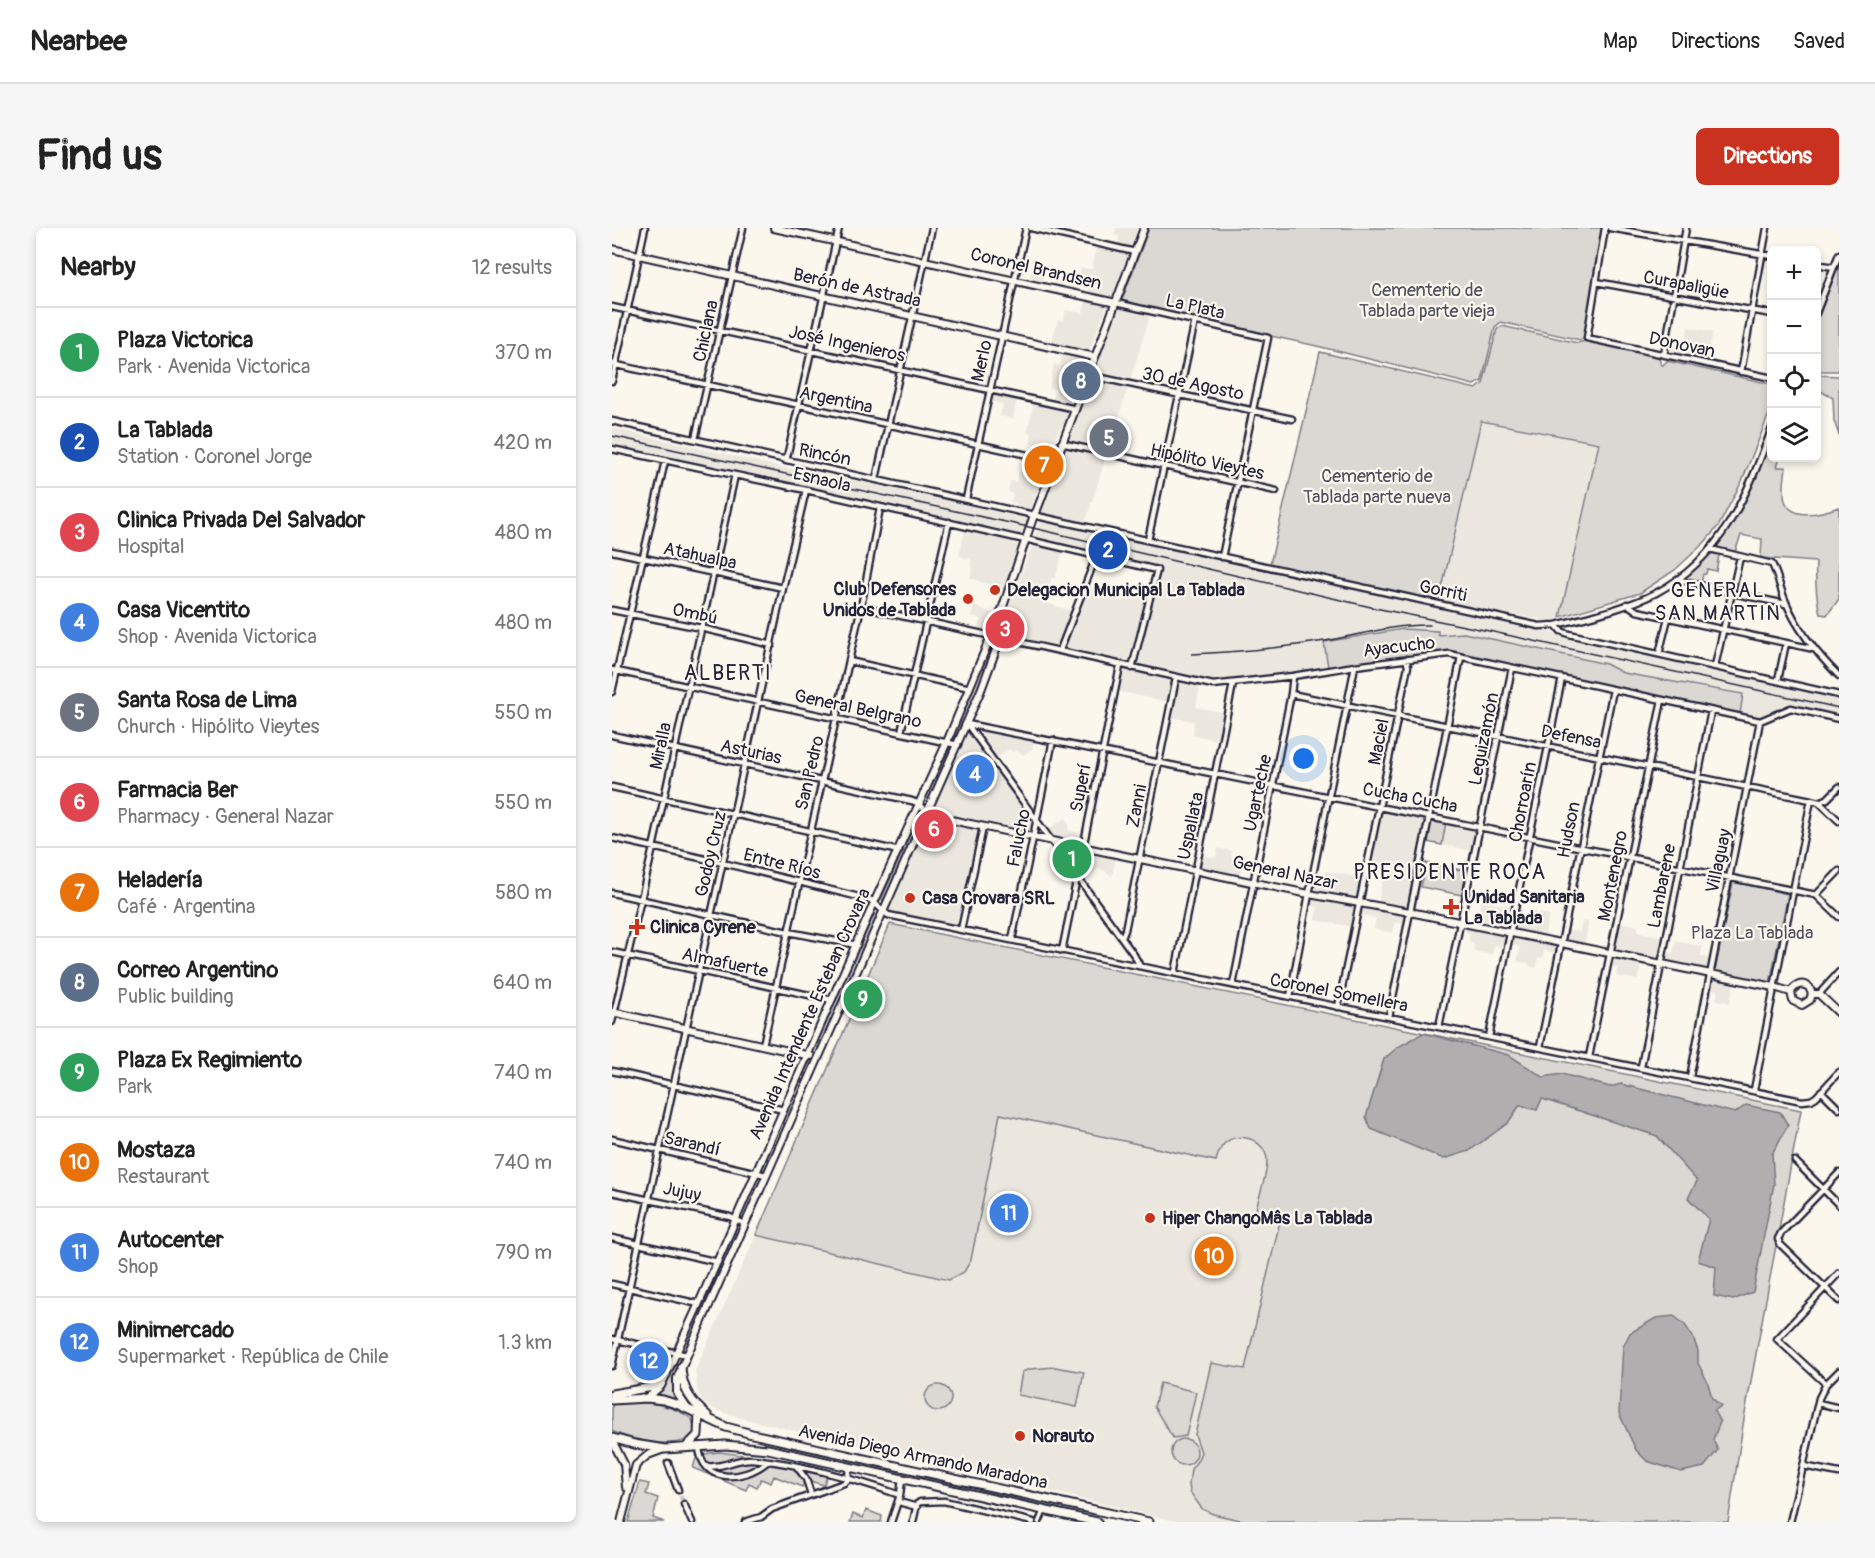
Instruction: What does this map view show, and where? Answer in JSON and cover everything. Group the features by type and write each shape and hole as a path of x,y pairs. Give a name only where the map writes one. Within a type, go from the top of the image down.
{"main road":[{"name":"Coronel Brandsen","path":"774,228 1116,303"},
{"path":"1036,513 1144,228"},
{"name":"Berón de Astrada","path":"612,249 1095,357"},
{"name":"Avenida Intendente Esteban Crovara","path":"646,1398 657,1390 666,1375 699,1304 874,903 920,804 993,636 1036,513"},
{"name":"Avenida Intendente Esteban Crovara","path":"695,1411 681,1400 675,1388 681,1367 967,724 997,647 993,636"},
{"name":"General Nazar","path":"927,814 1053,842 1410,912 1791,992"},
{"path":"1815,994 1802,1005 1793,1001 1791,992 1796,986 1803,984 1839,1013"},
{"path":"613,1012 808,1054 817,1058"},
{"path":"681,1367 683,1385 699,1425 696,1440 687,1446"},
{"path":"612,1394 653,1387 666,1375"},
{"name":"Avenida Diego Armando Maradona","path":"612,1400 646,1398 663,1400 738,1430 1149,1522"},
{"path":"612,1439 621,1455 626,1473 625,1501"},
{"name":"Avenida Diego Armando Maradona","path":"612,1439 665,1449 687,1446 753,1447 1097,1522"},
{"path":"621,1522 634,1469 638,1462 648,1455 665,1449"}],"street":[{"path":"612,381 645,228"},
{"name":"Chiclana","path":"695,439 743,228"},
{"path":"786,461 839,228"},
{"path":"876,479 932,228"},
{"name":"Merlo","path":"966,499 1026,228"},
{"path":"1031,228 1135,252"},
{"path":"1596,282 1605,228"},
{"path":"1610,228 1767,255"},
{"path":"1664,355 1686,228"},
{"path":"1741,372 1767,228"},
{"path":"1821,300 1839,254"},
{"path":"1821,265 1834,267"},
{"name":"Curapaligüe","path":"1596,282 1767,313"},
{"name":"Donovan","path":"1596,282 1587,338 1767,377"},
{"name":"La Plata","path":"1116,303 1268,338 1254,411"},
{"name":"José Ingenieros","path":"612,307 1076,409"},
{"path":"1148,540 1195,321"},
{"name":"Argentina","path":"614,364 1055,461"},
{"name":"30 de Agosto","path":"1088,375 1292,419"},
{"path":"1222,557 1254,411"},
{"name":"Rincón","path":"612,421 786,461 1036,513"},
{"path":"1556,625 1654,594 1677,579 1710,549 1724,532 1742,503 1767,441"},
{"name":"Hipólito Vieytes","path":"1061,443 1276,491"},
{"name":"Esnaola","path":"612,449 806,490 1026,542 1154,568 1157,573 1132,668"},
{"path":"612,692 614,671 664,461"},
{"name":"Miralla","path":"612,1022 653,848 735,475"},
{"name":"Godoy Cruz","path":"612,1365 615,1340 629,1288 806,490"},
{"name":"San Pedro","path":"763,1045 861,607 880,508"},
{"name":"Gorriti","path":"1036,513 1222,557 1539,626 1556,625 1561,632 1569,634 1839,695"},
{"path":"901,732 948,522"},
{"path":"1710,549 1770,563 1774,567 1786,604 1814,649 1839,676"},
{"name":"Atahualpa","path":"612,551 783,588"},
{"path":"1060,651 1095,557"},
{"path":"1714,666 1740,557"},
{"path":"1677,579 1732,594 1786,604"},
{"path":"1627,604 1637,611 1814,649"},
{"path":"861,607 993,636"},
{"name":"Ombú","path":"612,610 772,645"},
{"path":"1659,654 1668,618"},
{"name":"Ayacucho","path":"993,636 1213,685 1441,655 1461,657 1760,721"},
{"path":"1778,680 1786,643"},
{"path":"1389,1017 1461,657"},
{"name":"Maciel","path":"1338,1007 1408,666 1406,659"},
{"path":"849,661 970,688"},
{"name":"Superí","path":"1062,951 1120,666"},
{"path":"1290,997 1355,666"},
{"name":"Leguizamón","path":"1439,1027 1512,668"},
{"name":"General Belgrano","path":"614,671 957,746"},
{"name":"Ugarteche","path":"1233,986 1292,694 1293,676"},
{"name":"Zanni","path":"1122,938 1176,678"},
{"name":"Chorroarín","path":"1489,1037 1562,678"},
{"name":"Uspallata","path":"1175,973 1233,684"},
{"name":"Hudson","path":"1540,1047 1612,690"},
{"name":"Defensa","path":"1292,694 1811,800 1819,802 1839,821"},
{"name":"Montenegro","path":"1589,1057 1662,700"},
{"path":"1760,721 1791,708 1839,719"},
{"name":"Lambarene","path":"1641,1067 1711,711"},
{"name":"Villaguay","path":"1690,1077 1760,721"},
{"path":"967,724 1037,818 1140,966"},
{"name":"Cucha Cucha","path":"967,724 1816,895"},
{"name":"Asturias","path":"612,735 920,804"},
{"name":"Falucho","path":"1012,940 1053,740"},
{"path":"612,787 899,851"},
{"path":"1819,802 1827,799 1839,787"},
{"path":"1754,1090 1811,800"},
{"path":"920,804 927,814"},
{"path":"961,930 983,827"},
{"name":"Entre Ríos","path":"612,838 800,882 871,900 874,903"},
{"path":"1839,871 1816,895 1839,918"},
{"path":"612,893 857,945"},
{"name":"Coronel Somellera","path":"874,903 888,915 1802,1101 1811,1100 1821,1091"},
{"name":"Almafuerte","path":"612,952 832,1000"},
{"path":"1815,994 1839,972"},
{"path":"612,1071 784,1110"},
{"path":"1839,1072 1821,1091 1839,1109"},
{"name":"Sarandí","path":"612,1139 766,1175"},
{"path":"1795,1161 1839,1205"},
{"path":"1839,1173 1781,1233 1778,1239 1780,1244 1839,1301"},
{"name":"Jujuy","path":"612,1192 737,1219 745,1224"},
{"path":"612,1238 718,1262"},
{"path":"1826,1384 1777,1339 1839,1274"},
{"path":"612,1284 699,1304"},
{"path":"615,1340 687,1355"},
{"path":"1790,1522 1820,1393 1839,1371"},
{"path":"1818,1403 1839,1408"},
{"path":"699,1446 700,1456 706,1466 719,1475 734,1477 752,1472 767,1462"},
{"path":"706,1466 749,1459 825,1472 869,1484 900,1496"},
{"path":"668,1463 678,1490"},
{"path":"1803,1466 1839,1473"},
{"path":"797,1467 806,1479 811,1494"},
{"path":"848,1480 849,1467"},
{"path":"891,1522 899,1502 902,1479"},
{"path":"746,1522 772,1509 848,1480"},
{"path":"913,1522 917,1504 923,1500 944,1501 1033,1522"},
{"path":"899,1502 917,1507"},
{"path":"684,1504 692,1522"},
{"path":"1040,1522 1044,1510"},
{"path":"765,1514 769,1522"}],"shaded area":[{"path":"1116,228 1139,228 1130,247 1117,246 1119,237 1114,235"},
{"path":"1097,245 1128,254 1113,298 1110,300 1087,295 1090,282 1079,278 1081,268 1092,269"},
{"path":"1033,263 1045,266 1041,285 1029,282"},
{"path":"1086,301 1104,304 1106,309 1090,348 1087,350 1052,342 1058,320 1063,321 1066,310 1083,313"},
{"path":"1120,306 1151,313 1085,524 1045,516 1041,511 1115,310"},
{"path":"1688,327 1713,332 1707,361 1668,352 1670,335 1686,338"},
{"path":"1062,353 1084,358 1086,361 1070,401 1067,403 1052,400 1055,389 1049,388 1054,364 1060,366"},
{"path":"995,394 1017,399 1013,419 1000,416 1003,404 990,401 991,396"},
{"path":"1034,403 1069,412 1066,424 1063,424 1057,434 1049,458 1034,454 1036,445 1030,444 1032,433 1027,432"},
{"path":"1481,422 1598,443 1559,618 1553,622 1440,601"},
{"path":"612,428 785,468 882,486 1027,519 1021,535 612,444"},
{"path":"1028,459 1045,462 1047,466 1028,511 1015,508 1017,503 1011,502 1013,494 1008,492 1010,481 1016,482 1019,471 1025,472"},
{"path":"1041,520 1839,696 1839,715 1789,704 1761,717 1740,714 1743,695 1623,673 1606,664 1464,633 1437,635 1438,631 1404,629 1325,642 1328,667 1215,681 1177,676 1137,664 1162,568 1034,538"},
{"path":"965,530 1022,547 1006,591 970,578 972,559 959,556"},
{"path":"1038,544 1063,551 1055,579 1052,578 1043,602 1072,611 1060,643 1055,648 1019,639 1022,629 1015,627 1017,620 1005,617 1031,548"},
{"path":"1087,586 1147,598 1127,663 1065,650 1063,647"},
{"path":"974,606 997,615 988,634 976,631 981,619 971,616"},
{"path":"1122,669 1170,680 1173,684 1169,702 1116,691"},
{"path":"1181,683 1200,687 1196,707 1226,713 1220,740 1193,735 1194,721 1170,717 1177,686"},
{"path":"982,731 1035,740 1032,749 1023,755 1010,749 995,759 979,737"},
{"path":"969,733 1035,820 1033,833 932,813 965,735"},
{"path":"1385,810 1424,818 1425,822 1408,909 1378,905 1384,873 1370,870 1381,813"},
{"path":"1066,818 1069,825 1068,830 1084,834 1081,845 1058,840 1048,829"},
{"path":"932,819 980,830 959,925 955,927 888,911 928,821"},
{"path":"1446,822 1475,829 1473,851 1442,845"},
{"path":"1218,848 1232,851 1231,857 1243,859 1240,876 1200,868 1202,855 1216,858"},
{"path":"1087,851 1116,857 1112,876 1100,868 1083,879 1080,872 1084,854"},
{"path":"1326,871 1363,878 1359,898 1355,900 1316,892 1313,889 1315,878 1324,880"},
{"path":"1315,897 1353,905 1356,909 1353,927 1315,920 1318,907 1309,905"},
{"path":"1481,901 1514,907 1510,929 1477,924"},
{"path":"1362,908 1405,915 1407,924 1395,922 1393,933 1374,929 1376,918 1361,915"},
{"path":"1533,912 1549,915 1544,938 1514,929 1517,916 1531,919"},
{"path":"1582,921 1589,922 1584,947 1566,943 1564,940 1566,930 1580,932"},
{"path":"1620,922 1638,926 1638,932 1664,937 1659,959 1656,961 1614,952"},
{"path":"1466,927 1505,935 1507,938 1505,947 1494,945 1492,955 1473,951 1474,943 1469,942 1470,933 1465,932"},
{"path":"1515,937 1555,945 1558,948 1557,953 1544,951 1543,958 1538,958 1536,968 1529,966 1529,963 1517,961 1520,947 1510,945"},
{"path":"1676,941 1703,946 1701,956 1711,959 1708,970 1664,961 1665,952 1673,953"},
{"path":"1615,957 1641,962 1638,980 1616,976 1617,968 1612,966"},
{"path":"1714,978 1734,982 1730,1003 1716,1000 1718,990 1710,989"},
{"path":"1423,1033 1509,1055 1543,1077 1562,1074 1610,1087 1621,1084 1735,1113 1746,1105 1780,1112 1788,1125 1772,1154 1774,1184 1753,1292 1733,1300 1714,1296 1716,1267 1698,1261 1709,1219 1688,1198 1697,1181 1657,1136 1542,1099 1537,1110 1520,1105 1508,1123 1469,1151 1444,1159 1371,1129 1366,1117 1384,1059 1398,1047"},
{"path":"999,1114 1216,1161 1224,1144 1232,1139 1242,1137 1255,1140 1264,1150 1267,1161 1256,1209 1281,1217 1245,1370 1211,1363 1195,1438 1201,1452 1193,1466 1190,1492 1202,1509 1213,1514 1249,1522 1179,1522 741,1418 714,1409 703,1402 698,1392 695,1371 756,1235 949,1280 971,1260"},
{"path":"1674,1316 1685,1325 1693,1337 1698,1351 1698,1363 1708,1383 1712,1398 1721,1406 1714,1411 1720,1422 1713,1440 1718,1450 1704,1467 1681,1472 1647,1461 1636,1450 1619,1413 1623,1347 1630,1333 1656,1318"}],"green space":[{"name":"Cementerio de Tablada parte vieja","path":"1149,228 1604,228 1584,337 1580,340 1501,322 1495,327 1482,381 1474,385 1317,346 1124,304 1122,300"},
{"path":"1839,264 1839,371 1821,371 1821,310"},
{"name":"Cementerio de Tablada parte nueva","path":"1502,326 1578,343 1588,340 1656,355 1661,365 1667,361 1767,383 1767,419 1742,481 1719,525 1705,542 1675,570 1640,593 1560,617 1599,443 1481,421 1439,601 1270,564 1320,352 1476,389 1483,384 1497,329"},
{"path":"1821,375 1839,376 1839,435 1834,421 1833,398 1821,391"},
{"path":"1767,447 1767,462 1779,462 1777,467 1786,467 1785,501 1795,512 1810,514 1839,507 1839,599 1827,615 1820,614 1816,588 1816,562 1761,558 1762,539 1741,535 1735,552 1716,547 1733,521"},
{"path":"1708,553 1719,555 1716,571 1707,569 1706,574 1703,574 1701,584 1683,580 1683,577"},
{"path":"1403,629 1438,631 1438,635 1464,633 1606,664 1623,673 1743,694 1740,714 1449,654 1328,667 1324,642"},
{"path":"991,645 994,649 979,690 957,738 954,732"},
{"path":"918,816 923,816 885,903 883,903 882,898"},
{"path":"1433,820 1446,822 1442,845 1427,842"},
{"path":"1426,863 1467,871 1462,895 1421,887"},
{"name":"Plaza La Tablada","path":"1733,882 1788,894 1770,983 1715,971"},
{"path":"874,915 878,917 820,1048 818,1048 816,1045"},
{"path":"890,924 1801,1110 1744,1419 1728,1522 1249,1522 1213,1514 1202,1509 1190,1492 1189,1484 1191,1469 1201,1452 1195,1435 1211,1363 1245,1369 1281,1217 1256,1209 1265,1177 1267,1159 1261,1146 1250,1139 1243,1137 1230,1140 1221,1148 1216,1161 1000,1114 971,1260 964,1272 949,1280 756,1235"},
{"path":"811,1061 796,1103 765,1173 763,1173 762,1169 808,1063"},
{"path":"735,1233 737,1235 705,1309 703,1309 732,1235"},
{"path":"679,1356 682,1359 674,1381 677,1400 659,1394"},
{"path":"1055,1367 1084,1372 1077,1407 1018,1395 1022,1372"},
{"path":"1160,1383 1196,1392 1186,1436 1173,1438 1154,1407"},
{"path":"938,1385 947,1389 951,1398 947,1407 938,1411 929,1407 925,1398 929,1389"},
{"path":"623,1402 650,1403 676,1410 692,1419 695,1432 680,1442 668,1443 643,1441 612,1431 612,1405"},
{"path":"1184,1439 1193,1443 1197,1452 1193,1461 1184,1465 1175,1461 1171,1452 1175,1443"},
{"path":"719,1452 766,1458 828,1471 824,1485 806,1480 802,1487 774,1476 771,1483 761,1479 757,1487 749,1483 746,1490 693,1468 697,1455"},
{"path":"640,1482 649,1484 646,1494 658,1498 653,1518 664,1522 628,1522"},
{"path":"866,1510 882,1516 881,1522 850,1522 853,1514 863,1518"}],"tunnel":[{"path":"678,1490 684,1504"}],"railway":[{"path":"612,436 1033,528 1375,608 1839,708"},
{"path":"1192,654 1292,646 1390,628 1430,625"}],"place":[{"name":"Correo Argentino","path":"1081,381"},
{"name":"Santa Rosa de Lima","path":"1109,438"},
{"name":"Heladería","path":"1044,465"},
{"name":"La Tablada","path":"1108,550"},
{"name":"Delegacion Municipal La Tablada","path":"995,590"},
{"name":"Club Defensores Unidos de Tablada","path":"968,599"},
{"name":"Clinica Privada Del Salvador","path":"1005,629"},
{"name":"Casa Vicentito","path":"975,774"},
{"name":"Farmacia Ber","path":"934,829"},
{"name":"Plaza Victorica","path":"1072,859"},
{"name":"Casa Crovara SRL","path":"910,898"},
{"name":"Unidad Sanitaria La Tablada","path":"1451,907"},
{"name":"Clinica Cyrene","path":"637,927"},
{"name":"Plaza Ex Regimiento","path":"863,999"},
{"name":"Autocenter","path":"1009,1213"},
{"name":"Hiper ChangoMâs La Tablada","path":"1150,1218"},
{"name":"Mostaza","path":"1214,1256"},
{"name":"Minimercado","path":"649,1361"},
{"name":"Norauto","path":"1020,1436"}],"district":[{"name":"GENERAL SAN MARTIN","path":"1718,602"},
{"name":"ALBERTI","path":"728,673"},
{"name":"PRESIDENTE ROCA","path":"1450,872"}]}
